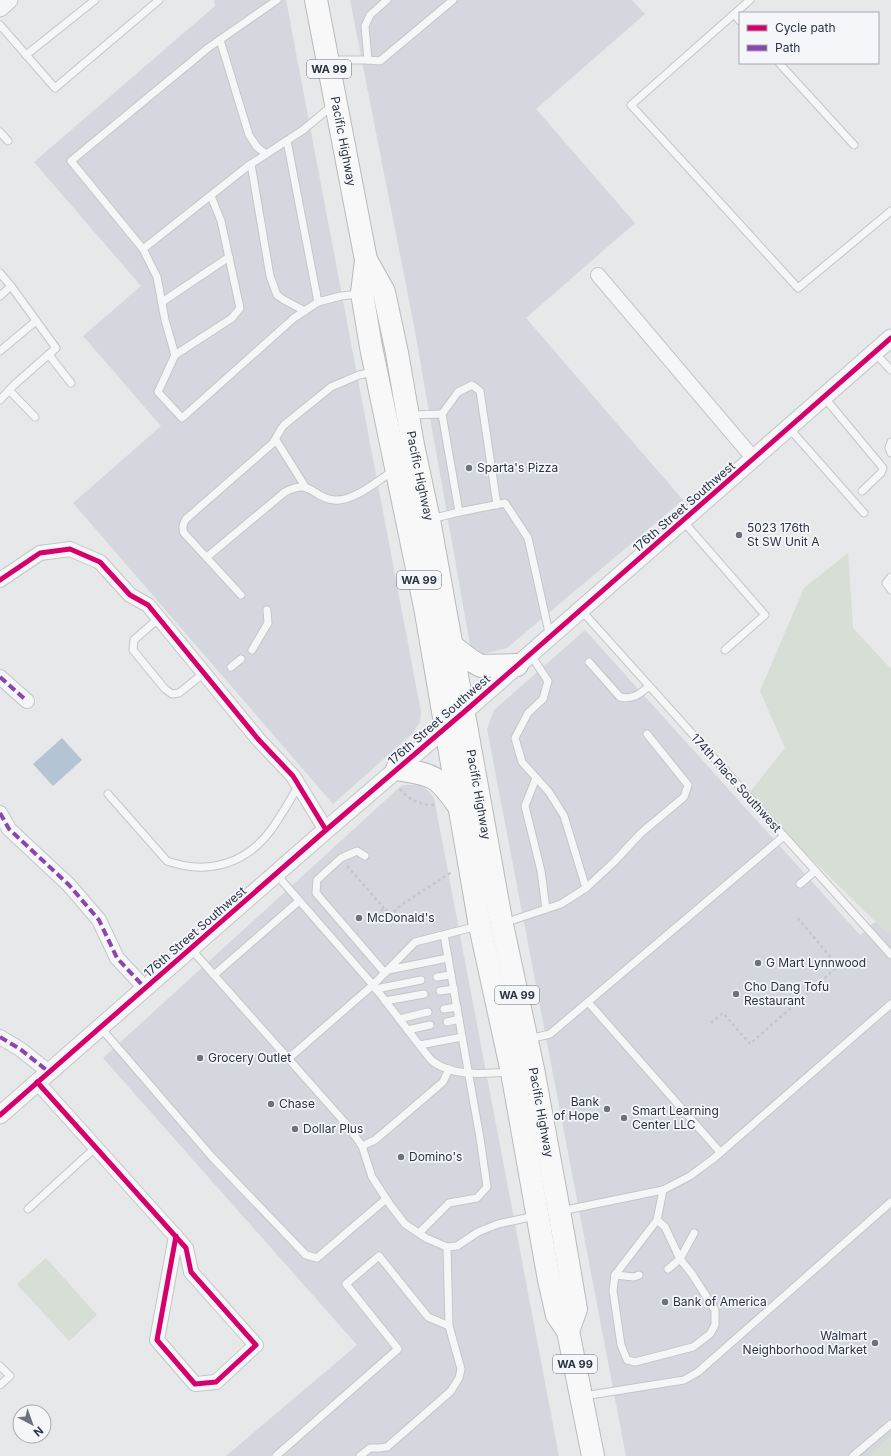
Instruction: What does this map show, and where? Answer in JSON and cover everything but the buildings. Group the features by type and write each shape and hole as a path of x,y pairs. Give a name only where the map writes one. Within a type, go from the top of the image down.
{"highway":[{"name":"Pacific Highway","path":"316,0 366,260 362,293 368,330 425,607 446,728 450,806 480,926 512,1072 549,1213"},
{"name":"Pacific Highway","path":"366,260 384,292 397,353 407,416 430,520 502,924 526,1040 549,1213 549,1280 556,1315 568,1331 593,1456"},
{"path":"368,330 382,345 393,394 407,416"},
{"path":"452,646 481,666 524,660"},
{"path":"398,779 424,774 436,779 445,786 450,806"}],"street":[{"path":"0,8 9,0"},
{"path":"598,275 754,459"},
{"name":"176th Street Southwest","path":"0,1115 326,830 398,779 446,728 891,338"},
{"path":"0,580 40,553 70,549 100,562 130,595 148,605 258,739 293,776 326,830"},
{"path":"0,677 27,701"},
{"path":"0,813 9,829 69,885 98,920 117,958 145,988"},
{"path":"0,1037 20,1049 96,1147 176,1236 186,1248 191,1272 256,1345 216,1382 195,1384 157,1340 176,1236"}],"lane":[{"path":"26,55 95,0"},
{"path":"0,25 54,88 159,0"},
{"path":"368,60 365,26 370,15 388,0"},
{"path":"327,60 380,61 453,0"},
{"path":"750,0 631,105 798,288 891,211"},
{"path":"175,355 165,320 157,278 143,249 71,161 208,48 273,1"},
{"path":"734,14 739,20"},
{"path":"220,40 249,135 257,147 266,154"},
{"path":"780,64 854,145"},
{"path":"143,249 251,164 303,130 337,103"},
{"path":"0,132 8,141"},
{"path":"287,141 318,302"},
{"path":"251,164 270,276 277,294 284,300 305,311"},
{"path":"211,196 221,221 240,308 232,318 175,355 158,392 182,418 294,318 318,302 341,296 362,293"},
{"path":"162,302 229,257"},
{"path":"0,273 56,348 9,390 0,400"},
{"path":"0,296 11,286"},
{"path":"0,351 36,321"},
{"path":"875,352 891,370"},
{"path":"49,355 71,383"},
{"path":"241,595 184,532 182,528 183,523 276,440 284,425 331,387 359,375 376,371"},
{"path":"460,512 442,414 458,392 472,385 480,391 497,505"},
{"path":"9,390 35,417"},
{"path":"824,397 884,468 884,471 862,491"},
{"path":"407,416 442,414"},
{"path":"788,428 864,513"},
{"path":"276,440 306,488"},
{"path":"891,442 889,448 891,453"},
{"path":"207,557 285,492 299,486 328,499 342,500 363,492 396,469"},
{"path":"430,520 504,503 528,538 550,637"},
{"path":"683,520 765,614 725,650"},
{"path":"891,577 886,583 891,590"},
{"path":"252,650 268,622 267,610"},
{"name":"174th Place Southwest","path":"581,610 891,955"},
{"path":"159,618 134,640 133,650 165,689 172,694 179,693 204,673"},
{"path":"231,667 241,659"},
{"path":"524,660 548,681 543,699 528,713 515,738 522,762 549,792 564,816 586,888"},
{"path":"589,662 620,697 634,697 649,686"},
{"path":"502,924 561,904 586,888 614,862 640,833 684,797 688,785 647,734"},
{"path":"536,778 525,806 541,871 546,909"},
{"path":"108,794 167,861 179,865 198,867 220,866 236,860 251,850 271,830 299,785"},
{"path":"526,1040 550,1034 784,836"},
{"path":"365,856 357,851 341,858 317,880 316,893 386,971"},
{"path":"800,884 815,870"},
{"path":"276,874 374,987 431,1060 439,1067 478,1074 512,1072"},
{"path":"214,975 299,901"},
{"path":"289,1058 374,987 386,971 415,942 480,926"},
{"path":"419,1233 449,1203 477,1198 487,1187 469,1072 444,935"},
{"path":"190,949 289,1058 348,1126 362,1146 372,1177 405,1224 447,1247 457,1246 478,1232 498,1224 663,1190 690,1176 720,1152 891,1004"},
{"path":"386,971 448,958"},
{"path":"437,977 451,975"},
{"path":"374,987 421,980"},
{"path":"440,991 454,988"},
{"path":"385,1001 424,994"},
{"path":"588,1002 720,1152"},
{"path":"444,1009 457,1007"},
{"path":"399,1019 428,1012"},
{"path":"447,1022 459,1019"},
{"path":"408,1030 430,1025"},
{"path":"100,1027 212,1157 306,1255 317,1258 386,1199"},
{"path":"420,1045 462,1037"},
{"path":"362,1146 375,1140 443,1082 449,1069"},
{"path":"28,1209 96,1147"},
{"path":"657,1220 665,1227 680,1259 692,1274 715,1310 715,1325 710,1334 693,1347 635,1362 627,1360 621,1345 613,1291 615,1275 657,1220 663,1190"},
{"path":"582,1396 684,1380 698,1372 891,1202"},
{"path":"668,1269 680,1259 694,1233"},
{"path":"360,1456 370,1448 387,1447 451,1391 459,1378 461,1369 449,1326 447,1247"},
{"path":"276,1456 398,1349 346,1284 379,1256 428,1317 449,1326"},
{"path":"615,1275 634,1277 639,1276"},
{"path":"0,1366 10,1376 0,1385"},
{"path":"853,1456 891,1424"}],"path":[{"path":"398,779 405,795 422,804 450,806"},
{"path":"341,858 390,915 453,871"},
{"path":"377,914 384,908"},
{"path":"712,1023 723,1013 750,1044 838,966 797,917"}],"shaded area":[{"path":"214,0 286,0 421,712 420,722 413,733 333,804 73,503 161,426 83,336 141,286 34,162 215,6"},
{"path":"350,0 632,0 645,14 536,109 635,223 526,318 683,500 507,648 484,654 470,645 414,326"},
{"path":"848,553 853,628 891,669 891,931 888,934 747,796 785,748 760,691 804,588"},
{"path":"585,630 860,935 891,908 891,1437 869,1456 626,1456 487,729 494,710"},
{"path":"402,785 423,785 434,798 559,1456 226,1456 357,1345 103,1058"},
{"path":"46,1258 97,1315 69,1341 17,1284"},
{"path":"891,1436 891,1456 868,1456"}],"water":[{"path":"62,738 82,760 53,786 33,764"}],"marked path":[{"path":"0,677 27,701"},
{"path":"0,813 9,829 69,885 99,920 117,958 145,988"},
{"path":"0,1037 20,1049 49,1072"}],"cycle path":[{"path":"0,1115 326,830 464,712 891,338"},
{"path":"0,580 40,553 70,549 100,562 130,595 148,605 258,739 293,776 326,830"},
{"path":"37,1082 186,1248 191,1272 256,1345 216,1382 195,1384 157,1340 176,1236"}],"place":[{"name":"Sparta's Pizza","path":"469,468"},
{"name":"5023 176th St SW Unit A","path":"739,535"},
{"name":"McDonald's","path":"359,918"},
{"name":"G Mart Lynnwood","path":"758,963"},
{"name":"Cho Dang Tofu Restaurant","path":"736,994"},
{"name":"Grocery Outlet","path":"200,1058"},
{"name":"Chase","path":"271,1104"},
{"name":"Bank of Hope","path":"607,1109"},
{"name":"Smart Learning Center LLC","path":"624,1118"},
{"name":"Dollar Plus","path":"295,1129"},
{"name":"Domino's","path":"401,1157"},
{"name":"Bank of America","path":"665,1302"},
{"name":"Walmart Neighborhood Market","path":"875,1343"}]}
